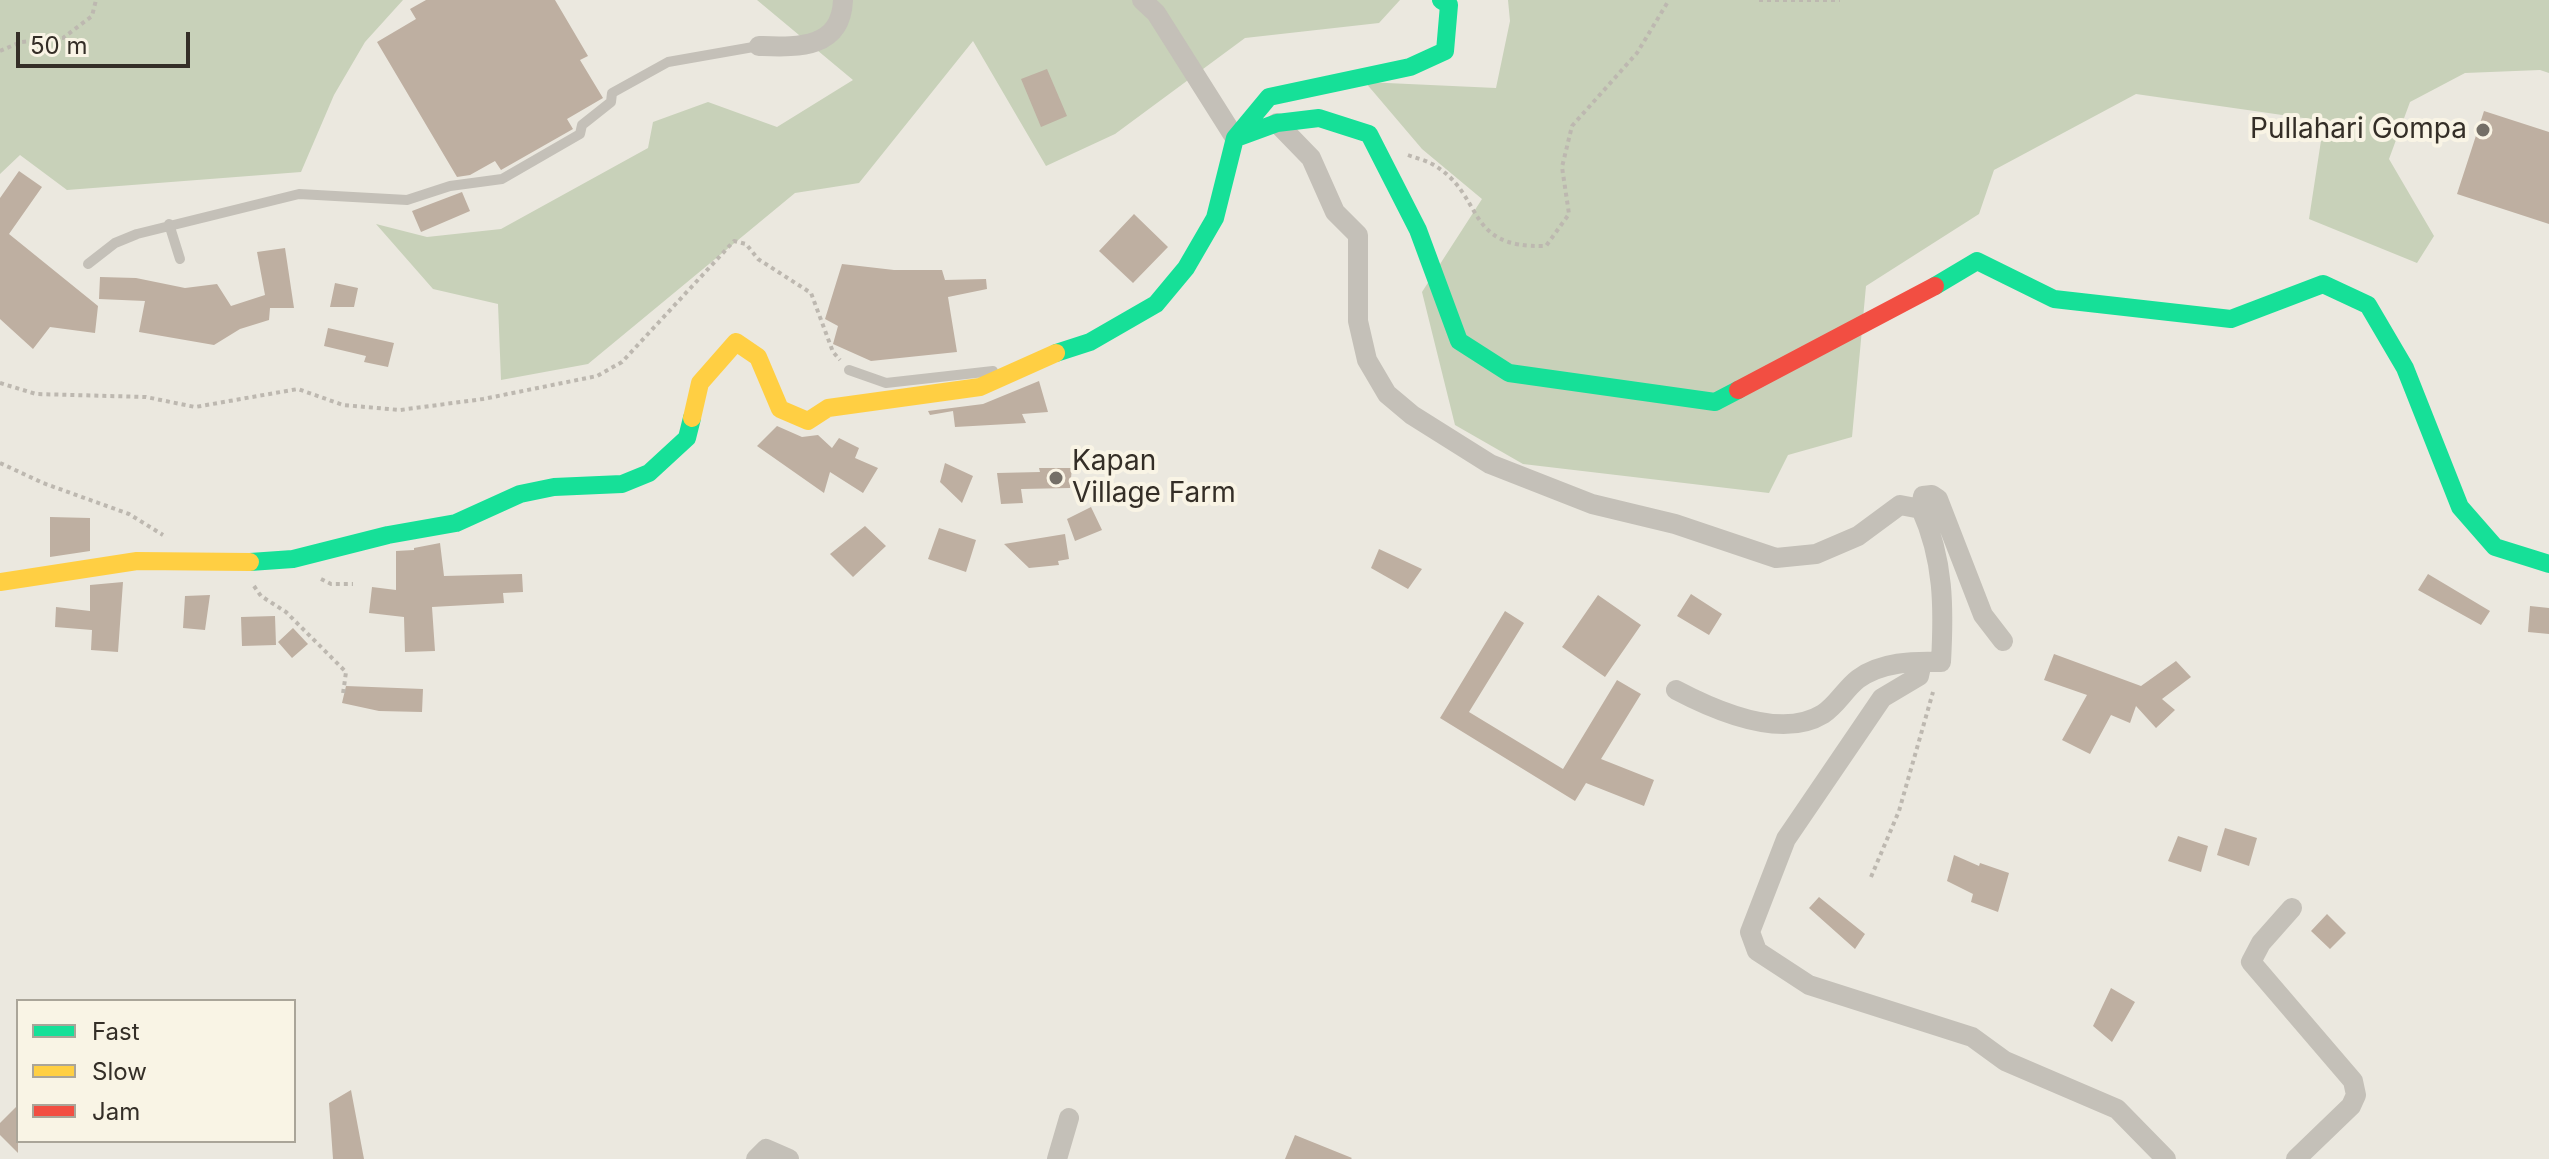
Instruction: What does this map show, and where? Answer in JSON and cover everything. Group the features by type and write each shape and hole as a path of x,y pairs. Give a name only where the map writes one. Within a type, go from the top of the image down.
{"street":[{"path":"759,46 802,47 816,44 838,25 843,0"},
{"path":"1142,0 1156,13 1235,138"},
{"path":"0,582 137,561 242,563 293,559 388,535 456,523 520,494 554,487 622,484 649,473 687,438 700,383 736,342 758,357 780,409 808,421 828,408 980,387 1042,357 1090,342 1156,304 1186,268 1215,218 1235,138 1269,97 1410,67 1445,51 1449,5 1441,0"},
{"path":"1235,138 1277,123 1319,118 1369,134 1418,230 1459,341 1509,373 1715,402 1901,306 1977,261 2054,299 2231,319 2323,284 2368,305 2405,368 2460,507 2495,547 2549,564"},
{"path":"1277,123 1311,158 1335,212 1358,235 1358,321 1367,360 1387,394 1412,415 1490,464 1592,504 1675,524 1776,558 1816,554 1858,536 1900,505 1921,509"},
{"path":"2003,641 1983,615 1938,499 1932,495 1923,496 1921,509 1938,554 1942,584 1931,662 1919,676 1882,698 1786,839 1760,898 1750,932 1757,951 1809,985 1972,1037 2005,1061 2117,1109 2166,1159"},
{"path":"1676,690 1712,709 1747,720 1775,723 1809,720 1836,704 1857,680 1881,667 1931,662"},
{"path":"2292,908 2261,943 2251,962 2353,1081 2356,1095 2351,1106 2296,1159"},
{"path":"1057,1159 1069,1118"},
{"path":"756,1159 766,1149 789,1159"}],"lane":[{"path":"88,264 115,243 169,224 299,194 407,200 450,186 502,179 580,134 582,125 611,102 612,93 668,62 759,46"},
{"path":"169,224 180,259"},
{"path":"849,370 886,383 935,380 990,370 1006,375"}],"path":[{"path":"0,51 21,42 63,38 92,16 96,0"},
{"path":"1376,145 1433,164 1461,191 1484,230 1517,247 1546,246 1569,214 1562,167 1572,126 1637,53 1669,0"},
{"path":"1759,0 1840,0"},
{"path":"0,383 36,394 146,397 195,407 298,389 343,405 400,410 483,399 597,376 622,362 734,241 746,244 758,259 811,293 833,352 849,370"},
{"path":"0,463 43,483 129,514 165,536"},
{"path":"242,563 261,596 286,612 346,672 343,694"},
{"path":"1871,877 1899,811 1931,662"}],"green space":[{"path":"0,0 403,0 365,42 334,95 301,172 67,190 20,155 0,174"},
{"path":"757,0 1400,0 1379,23 1245,38 1115,134 1046,166 973,41 859,183 795,193 588,364 501,380 498,304 433,289 376,224 427,237 501,229 648,148 653,122 708,102 777,127 853,80"},
{"path":"1508,0 2549,0 2549,73 2540,70 2465,73 2410,102 2389,159 2434,236 2417,263 2309,219 2324,121 2136,94 1994,170 1979,214 1866,286 1852,437 1788,455 1769,493 1523,464 1455,425 1422,292 1482,199 1422,149 1365,82 1496,88 1510,21"}],"building":[{"path":"426,0 555,0 588,56 580,60 603,98 567,119 573,129 501,170 495,161 470,175 457,177 377,42 416,19 410,9"},
{"path":"1047,69 1067,116 1041,127 1021,79"},
{"path":"2484,111 2549,132 2549,224 2457,194"},
{"path":"19,171 42,187 9,234 98,306 95,333 50,327 33,349 0,319 0,198"},
{"path":"462,192 470,211 421,232 412,211"},
{"path":"1134,214 1168,247 1133,283 1099,251"},
{"path":"285,248 294,308 270,308 269,320 240,329 214,345 139,332 145,301 99,299 100,277 136,278 185,288 217,284 231,306 265,295 257,252"},
{"path":"842,264 894,270 942,270 945,280 986,279 987,289 948,297 957,352 871,361 833,344 838,326 825,319"},
{"path":"335,283 358,288 354,307 330,307"},
{"path":"328,328 394,343 388,367 364,362 366,356 324,346"},
{"path":"1039,381 1048,412 1022,414 1026,423 955,427 953,411 930,415 928,411 983,404"},
{"path":"777,426 802,437 818,435 832,448 839,438 859,448 855,458 878,468 863,493 830,472 824,493 757,446"},
{"path":"945,463 973,476 962,503 940,482"},
{"path":"1039,468 1072,468 1070,488 1021,489 1023,503 1001,504 997,473 1040,472"},
{"path":"1091,507 1102,530 1075,541 1067,519"},
{"path":"50,517 90,518 90,551 50,557"},
{"path":"865,526 886,546 853,577 830,554"},
{"path":"939,528 976,540 966,572 928,559"},
{"path":"1065,534 1069,559 1058,561 1059,565 1029,568 1004,544"},
{"path":"440,543 444,576 522,574 523,592 503,593 504,603 432,607 435,651 405,652 404,617 369,613 372,587 396,590 396,551"},
{"path":"1379,549 1422,569 1408,589 1371,568"},
{"path":"2428,574 2490,611 2481,625 2418,590"},
{"path":"123,582 118,652 91,650 92,630 55,627 56,607 90,611 90,585"},
{"path":"1691,594 1722,614 1709,635 1677,616"},
{"path":"210,595 205,630 183,628 185,596"},
{"path":"1598,595 1641,625 1605,677 1562,647"},
{"path":"2530,606 2549,608 2549,634 2528,632"},
{"path":"1505,611 1524,623 1469,712 1563,769 1617,680 1641,694 1601,759 1654,780 1644,806 1586,783 1575,801 1440,718"},
{"path":"275,616 276,645 242,646 241,617"},
{"path":"293,628 308,644 292,658 278,642"},
{"path":"2054,654 2141,686 2176,661 2191,677 2162,699 2175,710 2156,728 2136,706 2130,723 2111,715 2090,754 2062,740 2087,695 2044,680"},
{"path":"346,686 423,689 422,712 379,711 342,703"},
{"path":"2225,828 2257,838 2249,866 2217,855"},
{"path":"2178,836 2208,846 2201,872 2168,861"},
{"path":"1954,855 1979,866 1980,863 2009,873 1998,912 1971,902 1973,894 1947,881"},
{"path":"1819,897 1865,934 1855,949 1809,908"},
{"path":"2327,914 2346,933 2330,949 2311,931"},
{"path":"2111,988 2135,1002 2112,1042 2093,1026"},
{"path":"351,1090 364,1159 333,1159 329,1103"},
{"path":"16,1107 18,1153 0,1135 0,1123"},
{"path":"1295,1135 1352,1158 1285,1159"}],"traffic: fast":[{"path":"1056,353 1090,342 1156,304 1186,268 1215,218 1235,138 1269,97 1410,67 1445,51 1449,5 1441,0"},
{"path":"1236,138 1277,123 1319,118 1369,134 1418,230 1459,341 1509,373 1715,402 1738,390"},
{"path":"1935,286 1977,261 2054,299 2231,319 2323,284 2368,305 2405,368 2460,507 2495,547 2549,564"},
{"path":"250,562 293,559 388,535 456,523 520,494 554,487 622,484 649,473 687,438 692,418"}],"traffic: slow":[{"path":"692,418 700,383 736,342 758,357 780,409 808,421 828,408 980,387 1056,353"},
{"path":"0,582 137,561 250,562"}],"traffic: jam":[{"path":"1738,390 1935,286"}],"place":[{"name":"Pullahari Gompa","path":"2483,130"},
{"name":"Kapan Village Farm","path":"1056,478"}]}
